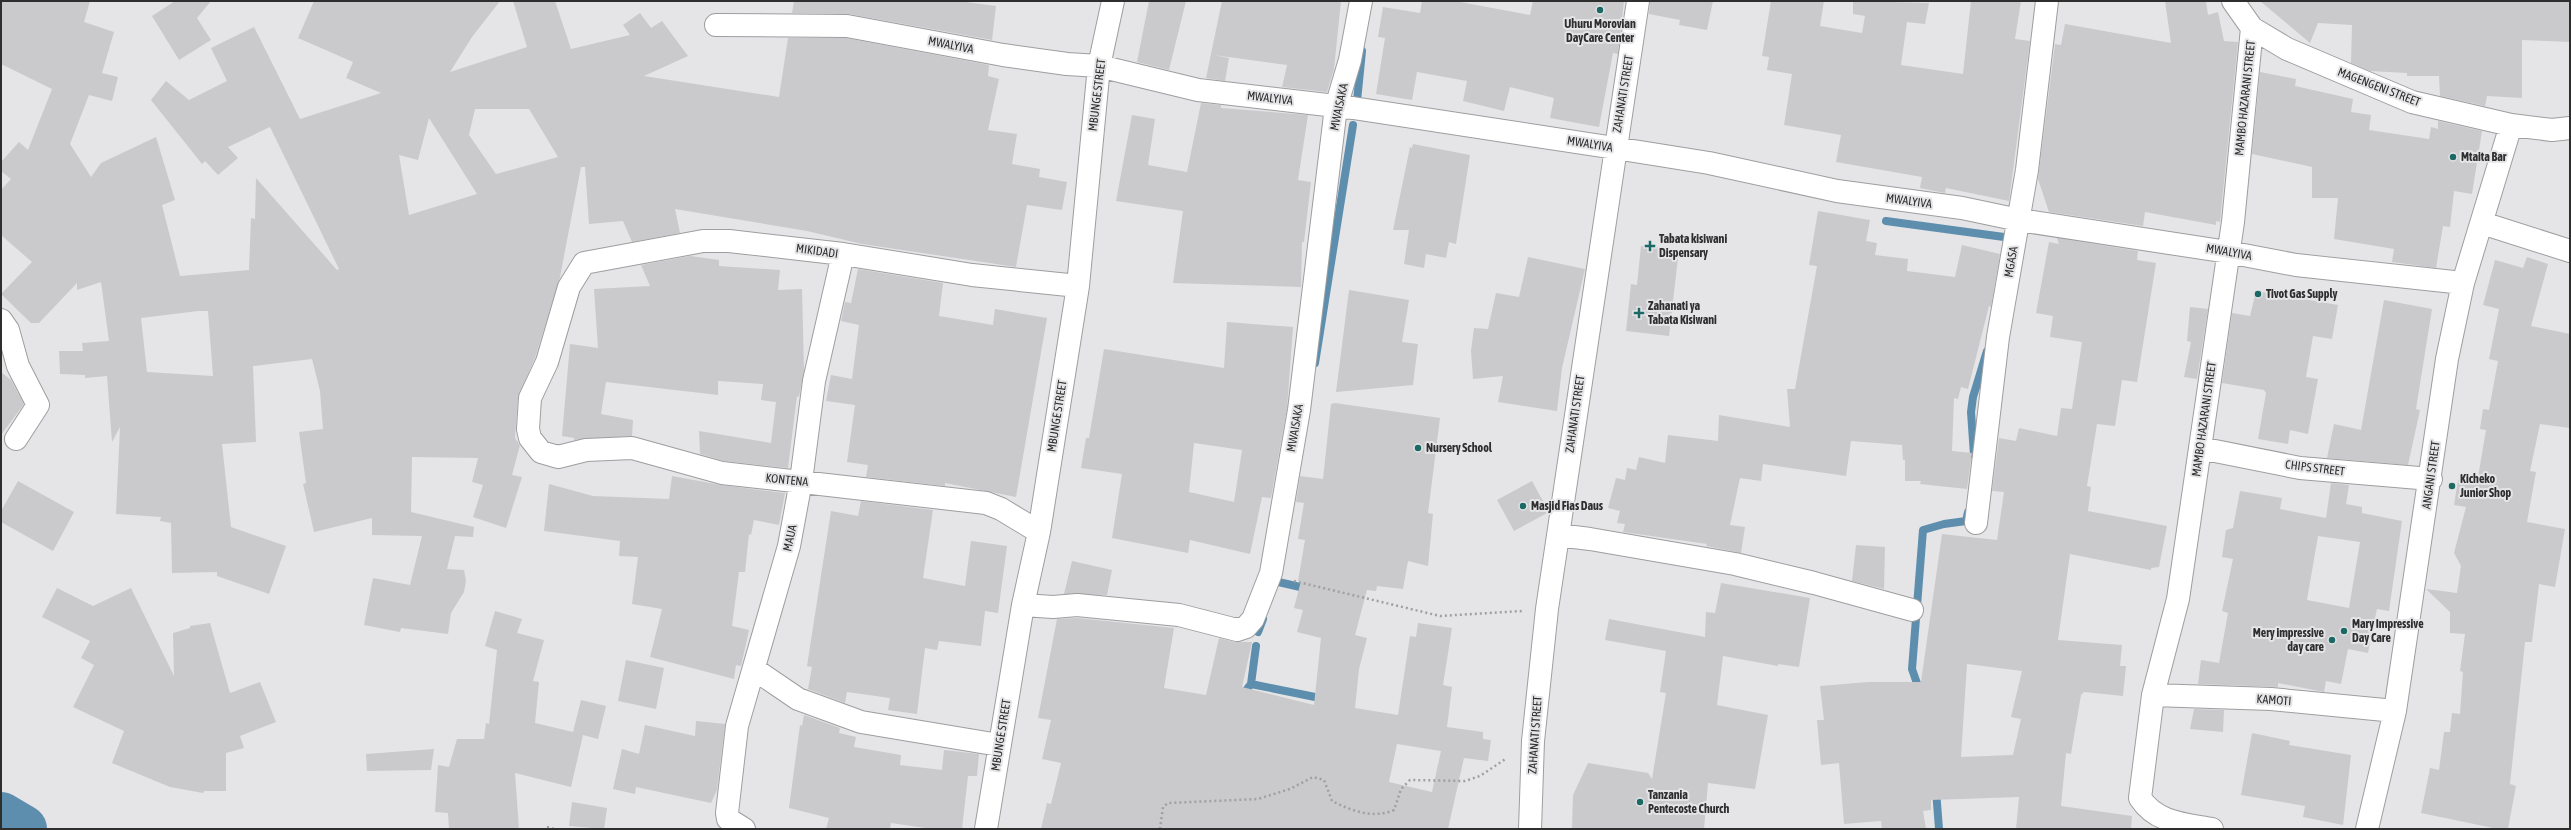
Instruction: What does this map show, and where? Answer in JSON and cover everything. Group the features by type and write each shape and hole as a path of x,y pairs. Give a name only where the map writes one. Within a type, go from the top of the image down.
{"street":[{"name":"MBUNGE STREET","path":"986,829 1023,605 1039,532 1078,286 1099,66 1113,1"},
{"name":"MWAISAKA","path":"1023,605 1053,607 1077,605 1179,615 1237,630 1246,627 1253,619 1271,573 1299,410 1336,107 1350,60 1361,1"},
{"name":"ZAHANATI STREET","path":"1530,829 1532,741 1547,609 1638,1"},
{"name":"MGASA","path":"1976,523 1998,337 2027,170 2047,1"},
{"name":"MAGENGENI STREET","path":"2233,1 2252,28 2287,49 2412,102 2511,125 2552,130 2570,128"},
{"name":"MWALYIVA","path":"716,25 847,26 1003,55 1067,64 1099,66 1198,90 1336,107 1615,148 1709,163 1837,191 1962,208 2019,220 2228,252 2296,265 2463,283"},
{"name":"MAMBO HAZARANI STREET","path":"2212,829 2164,820 2146,807 2140,798 2153,695 2178,599 2200,448 2228,252 2252,28"},
{"name":"ANGANI STREET","path":"2367,829 2395,711 2431,479 2446,359 2463,283 2511,125"},
{"path":"2482,222 2570,251"},
{"name":"MIKIDADI","path":"535,446 528,429 530,398 547,362 569,286 584,263 703,241 729,240 843,254 972,275 1078,286"},
{"name":"MAUA","path":"729,826 728,796 737,726 789,546 801,481 814,380 843,254"},
{"path":"1,320 8,330 18,366 38,405 16,439"},
{"name":"KONTENA","path":"535,446 549,456 558,457 586,450 632,448 722,473 986,503 1001,509 1039,532"},
{"name":"CHIPS STREET","path":"2200,448 2300,468 2431,479"},
{"path":"1558,535 1590,539 1735,564 1814,583 1912,610"},
{"path":"754,669 798,699 861,722 999,745"},
{"name":"KAMOTI","path":"2153,695 2271,699 2395,711"}],"path":[{"path":"1271,573 1306,585 1440,616 1547,609"},
{"path":"1160,829 1163,807 1168,803 1258,799 1290,789 1313,777 1324,780 1330,799 1335,802 1366,814 1392,811 1395,808 1401,789 1410,780 1466,781 1480,776 1532,741"},
{"path":"546,827 554,829"}],"building":[{"path":"1,1 90,1 84,22 114,32 102,73 118,77 112,101 89,95 70,144 91,177 101,163 156,137 175,200 162,205 180,276 249,270 251,218 255,219 256,178 337,270 339,269 270,127 228,147 238,158 218,175 205,161 202,164 151,100 166,81 189,100 227,81 211,48 254,27 300,119 381,93 346,78 353,62 298,38 314,1 500,1 472,37 450,72 527,47 513,1 555,1 571,49 630,35 623,25 640,13 651,28 662,21 688,56 644,76 779,97 788,38 846,38 989,65 988,76 999,79 988,130 1017,134 1012,164 1040,169 1039,177 1067,182 1062,210 1027,205 1016,267 862,244 807,231 675,209 680,233 632,242 623,221 589,224 585,167 581,167 560,277 535,358 518,397 515,438 520,445 512,475 522,477 506,528 473,517 483,485 472,482 478,458 412,457 411,512 474,527 473,537 455,536 447,569 464,570 466,581 464,592 451,613 448,634 401,628 400,632 364,625 373,578 410,585 422,536 372,535 372,518 314,532 303,484 306,483 299,432 323,429 320,391 312,359 253,366 256,442 222,444 231,527 286,546 269,594 217,576 217,572 172,573 171,523 160,521 161,517 116,514 120,427 112,442 107,376 85,378 85,375 60,374 59,351 83,351 82,343 109,341 101,282 77,290 77,283 39,323 31,323 1,294 32,262 1,235 1,190 11,179 1,171 1,162 19,142 28,150 52,89 1,64","holes":["475,109 529,109 558,157 496,174 469,135","429,118 477,194 409,215 399,155 418,160","208,311 213,376 147,372 141,318"]},
{"path":"175,1 211,1 197,18 211,40 179,60 152,16"},
{"path":"794,1 958,1 996,6 992,40 849,14 792,13"},
{"path":"1149,1 1186,1 1169,70 1137,62"},
{"path":"1222,1 1341,1 1334,69 1327,92 1282,87 1287,65 1214,55 1229,58 1225,81 1206,78"},
{"path":"1422,1 1455,1 1530,15 1533,1 1624,1 1618,54 1613,53 1599,127 1550,118 1554,98 1510,87 1504,111 1463,101 1467,81 1417,72 1412,100 1376,94 1385,38 1378,37 1383,7 1420,13"},
{"path":"1650,1 1713,1 1707,30 1679,25 1680,20 1649,14"},
{"path":"1771,1 1824,1 1820,26 1862,33 1865,16 1853,14 1853,1 1929,3 1925,24 1907,22 1901,65 1963,74 1971,1 2021,1 2015,39 2030,41 2009,201 1946,188 1945,193 1920,188 1922,177 1836,162 1841,135 1784,125 1792,74 1767,70 1769,57 1762,56"},
{"path":"2165,1 2206,1 2208,15 2218,12 2224,41 2238,42 2220,222 2216,221 2216,225 2145,212 2143,226 2049,212 2038,179 2055,44 2061,45 2065,24 2171,43"},
{"path":"2260,1 2570,1 2570,42 2522,40 2522,98 2487,96 2485,106 2440,96 2439,76 2407,76 2407,73 2370,71 2351,63 2352,25 2318,23 2310,43"},
{"path":"2260,72 2296,79 2295,86 2353,99 2351,112 2371,115 2369,130 2429,139 2431,127 2438,129 2438,121 2482,131 2472,194 2454,191 2450,227 2443,226 2436,268 2392,262 2394,249 2334,239 2338,198 2312,198 2312,167 2252,154"},
{"path":"1201,103 1221,105 1221,108 1308,115 1298,180 1311,182 1304,242 1302,242 1301,287 1173,283 1183,211 1116,201 1132,115 1155,119 1148,165 1187,172"},
{"path":"1413,144 1470,155 1456,244 1449,242 1446,258 1426,254 1424,268 1404,264 1409,230 1393,230 1410,147 1412,148"},
{"path":"1818,211 1870,220 1866,241 1877,243 1875,255 1908,259 1907,271 1955,277 1962,245 2000,254 1991,307 1989,306 1968,389 1961,387 1958,399 1954,398 1952,451 1972,453 1967,489 1920,484 1921,481 1905,481 1905,460 1903,460 1902,445 1851,441 1846,476 1763,464 1761,481 1740,478 1730,525 1745,527 1741,553 1706,546 1707,544 1623,532 1625,524 1617,523 1620,511 1608,508 1616,478 1625,480 1627,468 1636,470 1639,457 1665,463 1668,435 1718,441 1719,415 1790,427 1787,389 1795,389 1817,266 1809,265"},
{"path":"2057,238 2138,251 2137,260 2156,263 2137,382 2122,380 2115,426 2097,424 2087,486 2091,487 2088,511 2167,526 2159,567 2151,568 2151,570 2070,554 2058,640 2122,645 2120,666 2126,666 2123,696 2084,692 2081,695 2071,754 2066,753 2061,806 2132,816 2131,829 2016,829 2019,797 1931,800 1931,810 1923,811 1926,829 1882,829 1881,821 1844,824 1839,763 1821,765 1817,720 1824,720 1820,686 1868,682 1921,682 1942,534 1997,540 2004,492 1992,491 1999,438 2016,441 2019,428 2057,436 2061,408 2072,409 2082,342 2050,337 2053,316 2036,313 2049,242 2059,244","holes":["1967,664 2022,671 2011,717 2021,719 2013,755 1961,757"]},
{"path":"1641,246 1679,249 1669,336 1626,331 1631,284 1637,285"},
{"path":"690,256 719,260 719,266 780,270 778,290 802,289 804,371 799,397 797,396 788,468 724,461 700,454 699,431 771,443 776,402 761,400 763,384 718,381 718,395 606,382 601,414 633,420 632,436 574,440 574,438 562,436 570,344 598,348 594,289 650,286 641,265"},
{"path":"1528,257 1585,269 1562,368 1557,411 1498,402 1503,376 1473,379 1471,351 1474,328 1488,329 1496,293 1519,297"},
{"path":"2527,257 2548,264 2531,326 2570,334 2570,428 2540,424 2530,471 2536,472 2527,522 2565,529 2555,587 2539,584 2532,642 2525,642 2510,784 2516,786 2508,829 2498,829 2421,813 2430,768 2439,770 2444,732 2450,732 2452,713 2460,714 2463,672 2460,671 2465,634 2450,633 2450,612 2426,589 2457,593 2461,566 2454,553 2466,507 2454,505 2458,480 2477,483 2486,430 2480,429 2483,409 2489,410 2498,361 2489,359 2499,309 2483,305 2495,260 2523,268"},
{"path":"858,269 943,283 939,316 993,325 995,309 1047,318 1016,497 945,483 945,486 866,477 868,465 847,462 855,405 826,401 831,375 852,379 859,325 841,321 845,302 851,303"},
{"path":"1349,290 1409,300 1402,342 1418,344 1413,385 1336,392"},
{"path":"2256,291 2338,305 2332,339 2313,336 2306,377 2318,379 2308,434 2290,430 2288,444 2258,439 2266,393 2264,390 2222,383 2232,313 2250,316"},
{"path":"2384,300 2432,309 2416,409 2420,410 2408,465 2327,458 2334,424 2361,430"},
{"path":"2190,307 2208,309 2197,379 2184,377 2191,342 2187,341"},
{"path":"1227,322 1293,327 1287,408 1271,498 1262,497 1250,554 1190,540 1188,553 1112,538 1122,474 1081,468 1086,438 1089,438 1104,349 1224,368","holes":["1194,443 1242,450 1234,502 1189,492"]},
{"path":"1,372 11,380 24,404 1,435"},
{"path":"1335,403 1440,418 1428,513 1433,514 1428,566 1408,561 1403,589 1377,586 1376,591 1367,590 1355,635 1367,638 1359,669 1355,708 1398,715 1410,636 1416,637 1418,623 1452,628 1443,685 1452,687 1447,727 1483,732 1483,739 1491,740 1488,761 1464,758 1448,829 1041,829 1047,803 1051,804 1061,763 1042,759 1051,720 1038,718 1057,619 1077,618 1174,628 1164,688 1206,695 1219,638 1234,642 1252,642 1242,687 1314,705 1321,638 1297,632 1303,610 1294,608 1301,581 1298,581 1305,540 1298,539 1304,503 1296,502 1300,476 1323,479 1331,404","holes":["1397,744 1441,751 1432,792 1389,782"]},
{"path":"672,476 721,485 785,493 779,525 754,520 751,535 749,534 745,572 739,572 732,626 749,630 741,666 736,665 734,679 650,657 662,609 632,604 638,557 619,556 620,541 544,531 549,484 593,496 669,499"},
{"path":"18,481 74,512 53,551 1,522 1,511"},
{"name":"Masjid Fias Daus","path":"1532,481 1549,512 1514,531 1497,500"},
{"path":"2331,483 2349,485 2346,504 2362,507 2362,513 2402,521 2389,611 2377,609 2368,653 2348,649 2341,684 2326,681 2324,692 2278,683 2278,687 2198,684 2201,660 2219,663 2228,613 2222,611 2233,559 2222,557 2226,530 2233,528 2240,491 2282,498 2280,509 2326,518","holes":["2318,536 2360,542 2349,608 2307,600"]},
{"path":"861,501 933,510 923,578 965,586 971,541 1007,546 998,613 985,611 981,646 939,641 937,650 925,648 917,714 888,710 890,698 847,692 845,703 808,689 812,667 807,666 831,511 858,516"},
{"path":"1856,545 1885,547 1884,589 1852,581"},
{"path":"1072,561 1112,570 1107,595 1064,594"},
{"path":"1721,583 1810,598 1799,667 1778,664 1778,666 1723,656 1717,705 1768,715 1755,789 1708,783 1704,829 1572,829 1573,795 1588,763 1648,773 1652,779 1666,693 1660,692 1666,651 1605,640 1609,619 1705,637 1706,612 1715,613"},
{"path":"57,588 93,606 131,588 174,676 173,633 190,628 190,626 210,623 230,693 260,682 276,722 240,736 244,748 226,753 226,791 204,791 203,793 170,787 112,763 124,731 73,707 94,665 81,658 90,641 42,617"},
{"path":"495,611 522,619 517,633 544,640 533,681 539,682 535,723 573,732 581,700 606,706 598,739 583,735 571,787 515,773 519,829 449,829 448,813 435,812 438,765 449,767 457,739 484,739 486,723 489,724 497,650 485,646"},
{"path":"626,660 664,668 656,709 618,701"},
{"path":"2194,709 2224,710 2223,732 2190,729"},
{"path":"804,715 840,728 839,733 856,737 854,747 901,755 900,765 942,770 944,750 979,754 977,776 968,776 962,829 932,829 891,823 890,829 826,829 829,818 789,808 800,725 802,726"},
{"path":"696,721 725,724 717,790 711,803 636,787 635,794 613,789 622,749 639,754 645,725 695,736"},
{"path":"2252,733 2290,741 2289,745 2351,755 2343,825 2303,817 2305,806 2241,795"},
{"path":"434,749 431,770 367,771 366,754"},
{"path":"572,802 607,808 604,829 569,826"}],"waterway":[{"path":"1357,101 1362,51"},
{"path":"1315,363 1353,125"},
{"path":"1886,221 2004,237 2009,240 2008,243"},
{"path":"1974,455 1971,412 1973,397 1987,351"},
{"path":"1920,692 1912,669 1923,530 1944,524 1966,521 1968,512"},
{"path":"1274,581 1309,589"},
{"path":"1258,632 1263,619"},
{"path":"1241,697 1251,684 1256,646"},
{"path":"1251,684 1315,697"},
{"path":"1936,790 1939,829"},
{"path":"1,816 23,829"}],"place":[{"name":"Uhuru Morovian DayCare Center","path":"1600,10"},
{"name":"Mtaita Bar","path":"2453,157"},
{"name":"Tabata kisiwani Dispensary","path":"1650,246"},
{"name":"Tivot Gas Supply","path":"2258,294"},
{"name":"Zahanati ya Tabata Kisiwani","path":"1639,313"},
{"name":"Nursery School","path":"1418,448"},
{"name":"Kicheko Junior Shop","path":"2452,486"},
{"name":"Masjid Fias Daus","path":"1523,506"},
{"name":"Mary Impressive Day Care","path":"2344,631"},
{"name":"Mery impressive day care","path":"2332,640"},
{"name":"Tanzania Pentecoste Church","path":"1640,802"}]}
